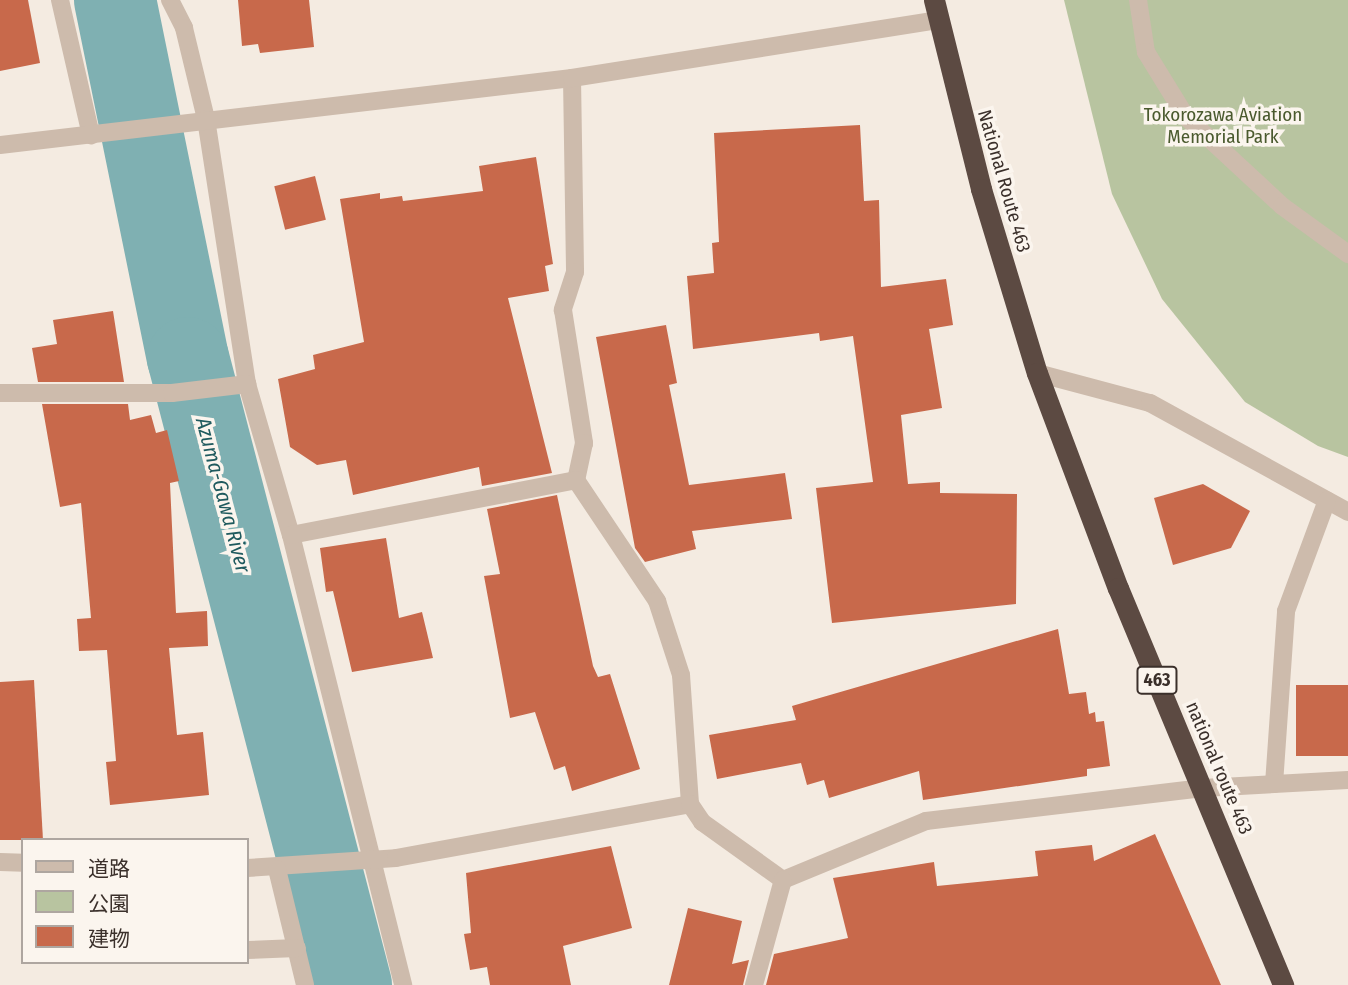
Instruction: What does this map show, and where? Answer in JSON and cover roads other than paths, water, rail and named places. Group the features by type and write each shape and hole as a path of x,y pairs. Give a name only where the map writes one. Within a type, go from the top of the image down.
{"highway":[{"name":"National Route 463","path":"936,10 1037,373"},
{"name":"national route 463","path":"1037,373 1118,589 1283,985"}],"street":[{"path":"60,0 91,135"},
{"path":"170,0 184,28 206,119 238,385 290,535 374,860 403,985"},
{"path":"1138,0 1146,52 1186,117 1282,206 1348,254"},
{"path":"0,145 572,78 936,10"},
{"path":"572,78 575,272 563,310 584,443 576,480 657,601 681,675 690,804 702,822 783,880"},
{"path":"1037,373 1150,403 1348,512"},
{"path":"0,393 172,393 238,385"},
{"path":"290,535 576,480"},
{"path":"1274,784 1286,611 1327,500"},
{"path":"783,880 926,821 1203,788 1348,780"},
{"path":"248,868 277,869 374,860 690,804"},
{"path":"0,862 21,863"},
{"path":"277,869 305,985"},
{"path":"754,985 783,880"},
{"path":"248,950 297,948"}],"waterway":[{"name":"Azuma-Gawa River","path":"115,0 188,358 351,985"}],"park label":[{"name":"Tokorozawa Aviation Memorial Park","path":"1223,126"}]}
